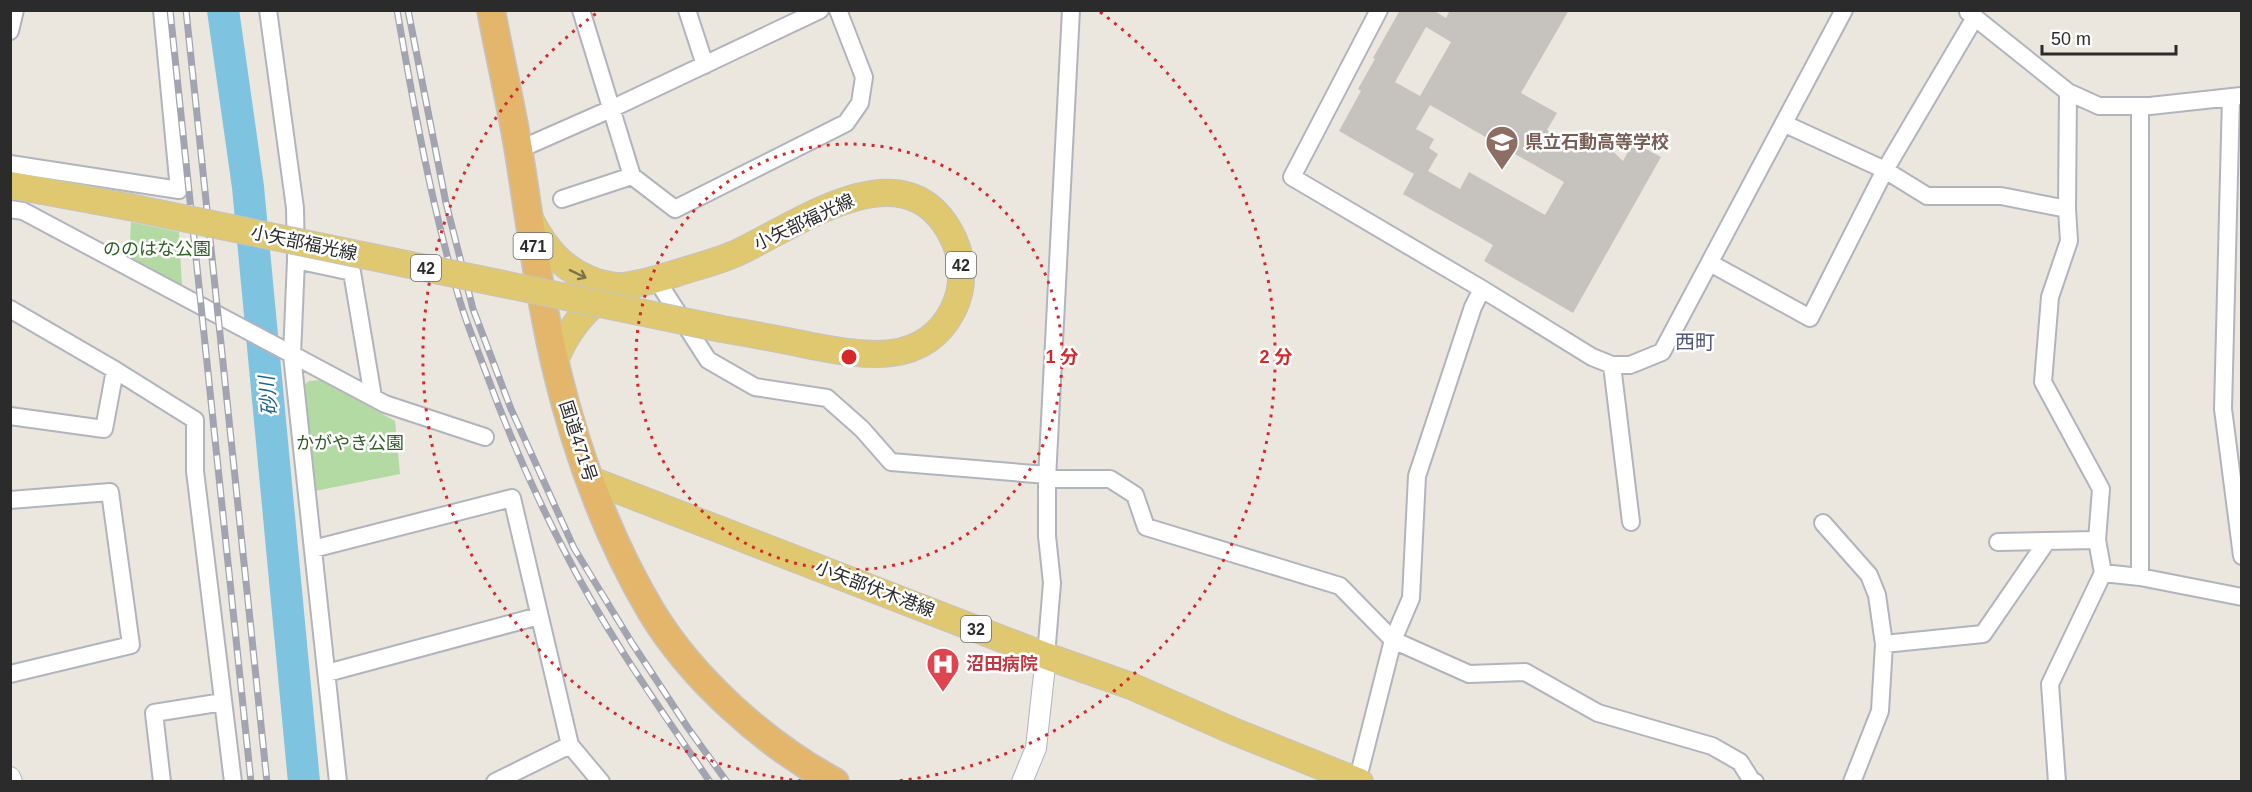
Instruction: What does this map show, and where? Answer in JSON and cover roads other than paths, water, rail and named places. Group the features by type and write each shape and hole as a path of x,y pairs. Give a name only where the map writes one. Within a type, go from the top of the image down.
{"highway":[{"name":"国道471号","path":"491,10 555,361 576,441 590,479 630,569 652,611 676,647 709,684 783,749 836,782"}],"main road":[{"name":"小矢部福光線","path":"10,185 129,207 699,324 867,355 902,351 919,344 948,320 957,301 962,281 960,260 954,241 944,223 931,209 914,198 894,193 876,192 832,205 739,252 718,260 656,279 622,286 603,297 587,312 562,343 555,361"},
{"name":"小矢部福光線","path":"528,215 540,239 567,269 594,281 622,286"},
{"name":"小矢部伏木港線","path":"590,479 1046,656 1131,686 1233,731 1358,781"}],"street":[{"path":"10,31 15,10"},
{"path":"10,165 178,190 162,10"},
{"path":"268,10 295,208 296,260 292,355 338,782"},
{"path":"581,10 632,176 675,209 846,123 860,104 864,77 838,10"},
{"path":"687,10 705,65"},
{"path":"518,150 705,65 795,16 820,10"},
{"path":"1023,782 1036,748 1052,584 1047,536 1047,477 1071,10"},
{"path":"1379,10 1292,177 1592,357 1612,365 1630,365 1662,352 1844,10"},
{"path":"1710,263 1810,318 1885,170 1970,15 2068,92 2099,106 2140,106 2236,97 2223,410 2241,556"},
{"path":"2057,782 2050,684 2103,573 2097,540 2101,489 2043,382 2050,297 2069,241 2068,92"},
{"path":"2140,106 2140,577"},
{"path":"1785,124 1885,170 1927,196 2001,196 2067,209"},
{"path":"562,199 632,176"},
{"path":"10,209 23,211 385,404 485,437"},
{"path":"296,260 352,272 373,398"},
{"path":"656,279 708,360 755,387 827,398 862,429 891,462 1047,477 1110,479 1135,495 1146,526 1340,586 1393,640 1469,674 1525,672 1598,713 1712,746 1740,762 1752,781"},
{"path":"1358,781 1393,640 1411,598 1417,476 1473,306 1482,289"},
{"path":"10,309 195,420 195,471 233,782"},
{"path":"1612,365 1631,522"},
{"path":"10,416 104,429 115,370"},
{"path":"10,500 111,492 131,645 10,674"},
{"path":"313,549 512,498 570,745 601,782"},
{"path":"1823,523 1869,575 1877,596 1884,644 1880,711 1852,782"},
{"path":"1998,542 2097,540"},
{"path":"1884,644 1983,634 2047,541"},
{"path":"2103,573 2140,577 2241,597"},
{"path":"327,673 539,616"},
{"path":"162,782 154,713 223,702"},
{"path":"495,782 570,745"},
{"path":"10,777 12,782"}],"waterway":[{"name":"砂川","path":"223,10 248,187 304,782"}],"railway":[{"path":"170,10 251,782"},
{"path":"186,10 267,782"},
{"path":"397,10 424,155 449,263 465,316 503,417 543,508 598,612 710,782"},
{"path":"408,10 446,203 473,309 511,409 574,548 632,643 727,782"}],"place":[{"name":"県立石動高等学校","path":"1502,171"},
{"name":"沼田病院","path":"943,693"}],"district":[{"name":"西町","path":"1695,342"}],"park label":[{"name":"ののはな公園","path":"157,249"},
{"name":"かがやき公園","path":"350,443"}]}
